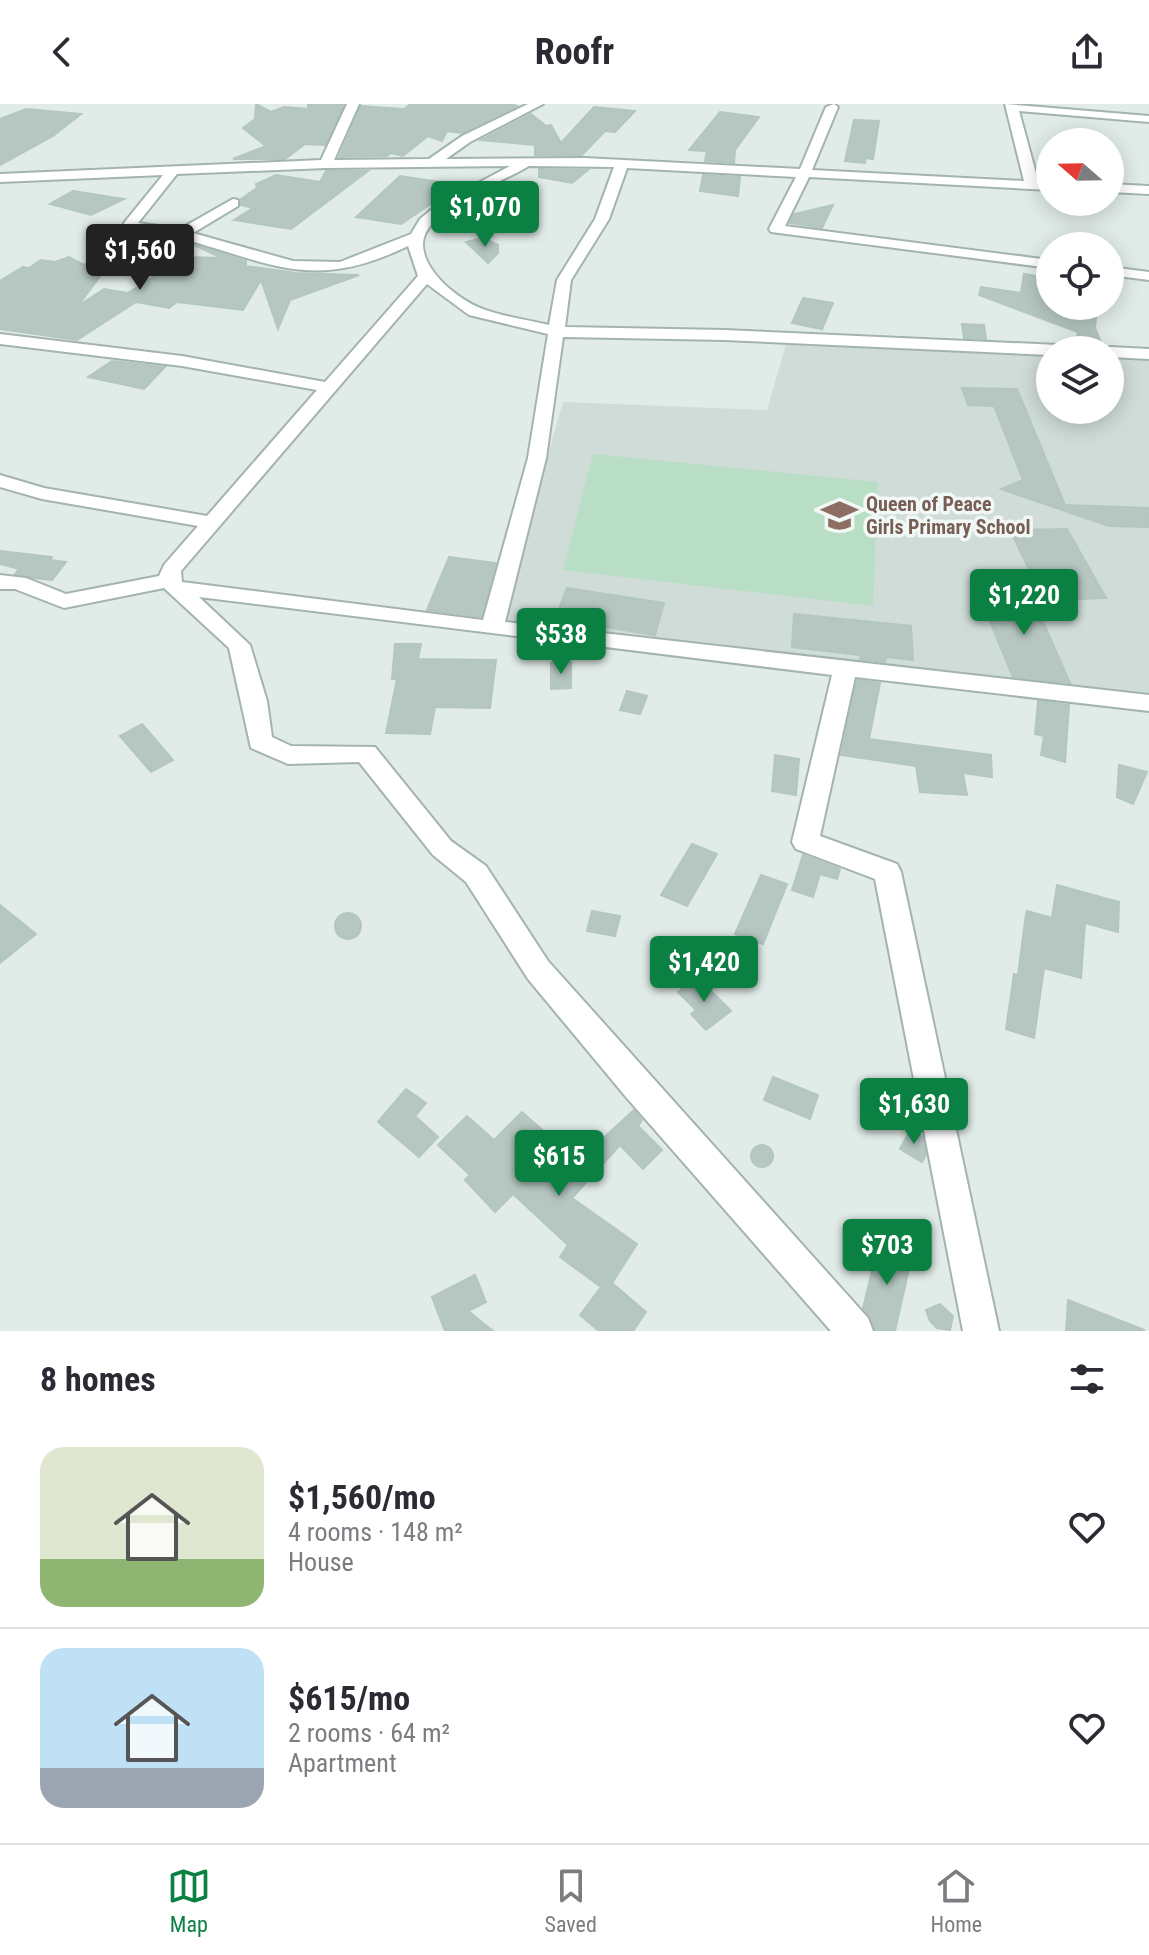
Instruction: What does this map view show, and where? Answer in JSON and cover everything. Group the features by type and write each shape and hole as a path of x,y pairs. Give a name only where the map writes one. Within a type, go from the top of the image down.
{"street":[{"path":"326,164 353,104"},
{"path":"431,164 466,139 537,104"},
{"path":"1124,104 1135,117"},
{"path":"1032,185 1011,105 1149,119"},
{"path":"832,107 776,229 1036,262"},
{"path":"526,162 442,208 425,222 416,237 415,249 426,276 475,312 558,332 725,335 1036,349"},
{"path":"0,178 326,164 526,162 804,171 1036,185"},
{"path":"492,628 537,458 564,280 602,219 622,164"},
{"path":"173,171 129,226 182,234 297,264 328,268 365,261 416,237"},
{"path":"1124,189 1149,190"},
{"path":"182,234 233,203"},
{"path":"1124,273 1149,276"},
{"path":"426,276 210,522 171,570 172,584 239,645 255,701 260,742 288,755 366,753 442,848 476,874 538,970 627,1076 855,1331"},
{"path":"0,339 182,361 327,387"},
{"path":"1124,353 1149,354"},
{"path":"0,481 42,493 210,522"},
{"path":"0,582 18,583 64,601 172,584 204,594 1149,703"},
{"path":"845,669 805,842 887,872 981,1331"}],"shaded area":[{"name":"Queen of Peace Girls Primary School","path":"787,341 1036,352 1036,424 1124,424 1124,356 1149,357 1149,695 501,620 563,402 767,410"}],"green space":[{"path":"593,454 878,482 873,606 563,570"}],"building":[{"path":"256,104 271,112 284,107 308,109 308,104 344,104 325,145 305,144 285,159 233,159 266,146 243,128 255,119"},
{"path":"411,104 517,106 462,133 447,131 442,141 428,136 403,156 391,153 387,156 339,157 361,106 404,109"},
{"path":"594,107 635,111 615,132 605,131 582,155 535,155 535,145 481,140 531,114 546,126 551,125 561,143"},
{"path":"26,109 81,114 53,136 0,165 0,119"},
{"path":"720,112 759,117 735,150 734,163 705,161 707,151 689,150"},
{"path":"854,120 879,121 873,159 866,158 865,163 845,161"},
{"path":"539,169 588,170 572,183 539,177"},
{"path":"326,171 368,171 291,229 234,220 253,208 241,205 241,199 257,188 256,184 276,175 320,182"},
{"path":"703,175 740,177 738,196 700,191"},
{"path":"400,176 440,182 438,199 401,224 356,217"},
{"path":"73,191 124,199 91,215 50,204"},
{"path":"833,205 822,228 790,223 794,214"},
{"path":"482,238 498,245 498,253 488,263 466,242"},
{"path":"194,245 246,261 246,266 296,273 359,275 290,300 278,329 261,280 243,310 177,302 169,308 136,302 77,340 0,329 0,281 23,267 29,268 41,260 55,262 69,257 84,265 90,261 109,264 78,306 104,289 128,293 184,257 222,258"},
{"path":"1024,274 1036,276 1036,316 979,295 981,287 1021,293"},
{"path":"803,298 833,303 822,329 792,323"},
{"path":"1046,320 1096,320 1098,336 1077,336 1078,332"},
{"path":"962,324 984,325 986,339 964,338"},
{"path":"112,361 165,367 144,389 88,377"},
{"path":"962,388 1017,389 1065,505 1149,508 1149,527 1109,526 1001,489 1023,480 994,406 968,405"},
{"path":"1067,529 1106,598 1044,600 1010,530"},
{"path":"0,551 52,557 50,560 66,562 52,580 34,578 15,574 19,569 0,564"},
{"path":"449,557 496,563 481,617 427,610"},
{"path":"567,588 664,603 655,635 555,619"},
{"path":"990,592 1030,592 1070,683 1013,677 982,602 994,602"},
{"path":"794,614 911,626 913,660 886,657 885,662 860,659 861,655 792,647"},
{"path":"395,644 421,644 418,659 496,660 490,708 435,707 430,734 386,733 397,679 392,679"},
{"path":"571,662 571,688 551,689 551,663"},
{"path":"857,680 880,683 869,739 991,755 992,777 963,773 967,795 920,792 916,766 841,755"},
{"path":"627,691 647,696 640,714 620,710"},
{"path":"1038,701 1069,705 1065,762 1041,755 1044,736 1035,734"},
{"path":"142,724 173,760 151,772 120,736"},
{"path":"775,755 799,759 796,795 772,791"},
{"path":"1119,765 1147,772 1133,804 1117,797"},
{"path":"692,844 717,854 687,906 661,895"},
{"path":"803,855 840,869 837,879 820,874 813,897 792,890"},
{"path":"761,875 787,884 763,944 735,934"},
{"path":"1057,885 1119,902 1118,932 1085,923 1081,978 1044,968 1034,1038 1006,1029 1014,974 1018,975 1027,911 1052,918"},
{"path":"0,905 36,934 0,963"},
{"path":"592,911 620,916 615,936 587,931"},
{"path":"348,913 357,917 361,926 357,935 348,939 339,935 335,926 339,917"},
{"path":"697,977 731,1011 706,1030 691,1014 696,1010 678,992"},
{"path":"773,1077 818,1095 810,1119 764,1100"},
{"path":"406,1089 426,1103 415,1116 438,1137 419,1157 378,1122"},
{"path":"634,1110 642,1120 638,1126 662,1150 643,1169 620,1145 572,1198 637,1244 612,1283 646,1312 633,1331 599,1331 580,1315 601,1287 560,1257 568,1245 513,1194 495,1212 465,1180 470,1175 438,1145 467,1116 494,1140 522,1112 556,1142 564,1134 586,1154"},
{"path":"911,1129 922,1136 926,1154 922,1162 900,1149"},
{"path":"762,1145 770,1148 773,1156 770,1164 762,1167 754,1164 751,1156 754,1148"},
{"path":"879,1242 912,1255 895,1331 876,1331 863,1308"},
{"path":"475,1275 486,1302 468,1311 493,1331 445,1331 432,1297"},
{"path":"1068,1300 1144,1330 1144,1331 1066,1331"},
{"path":"940,1304 953,1316 950,1330 937,1328 930,1321 926,1310"}],"place":[{"name":"Queen of Peace Girls Primary School","path":"840,515"}]}
